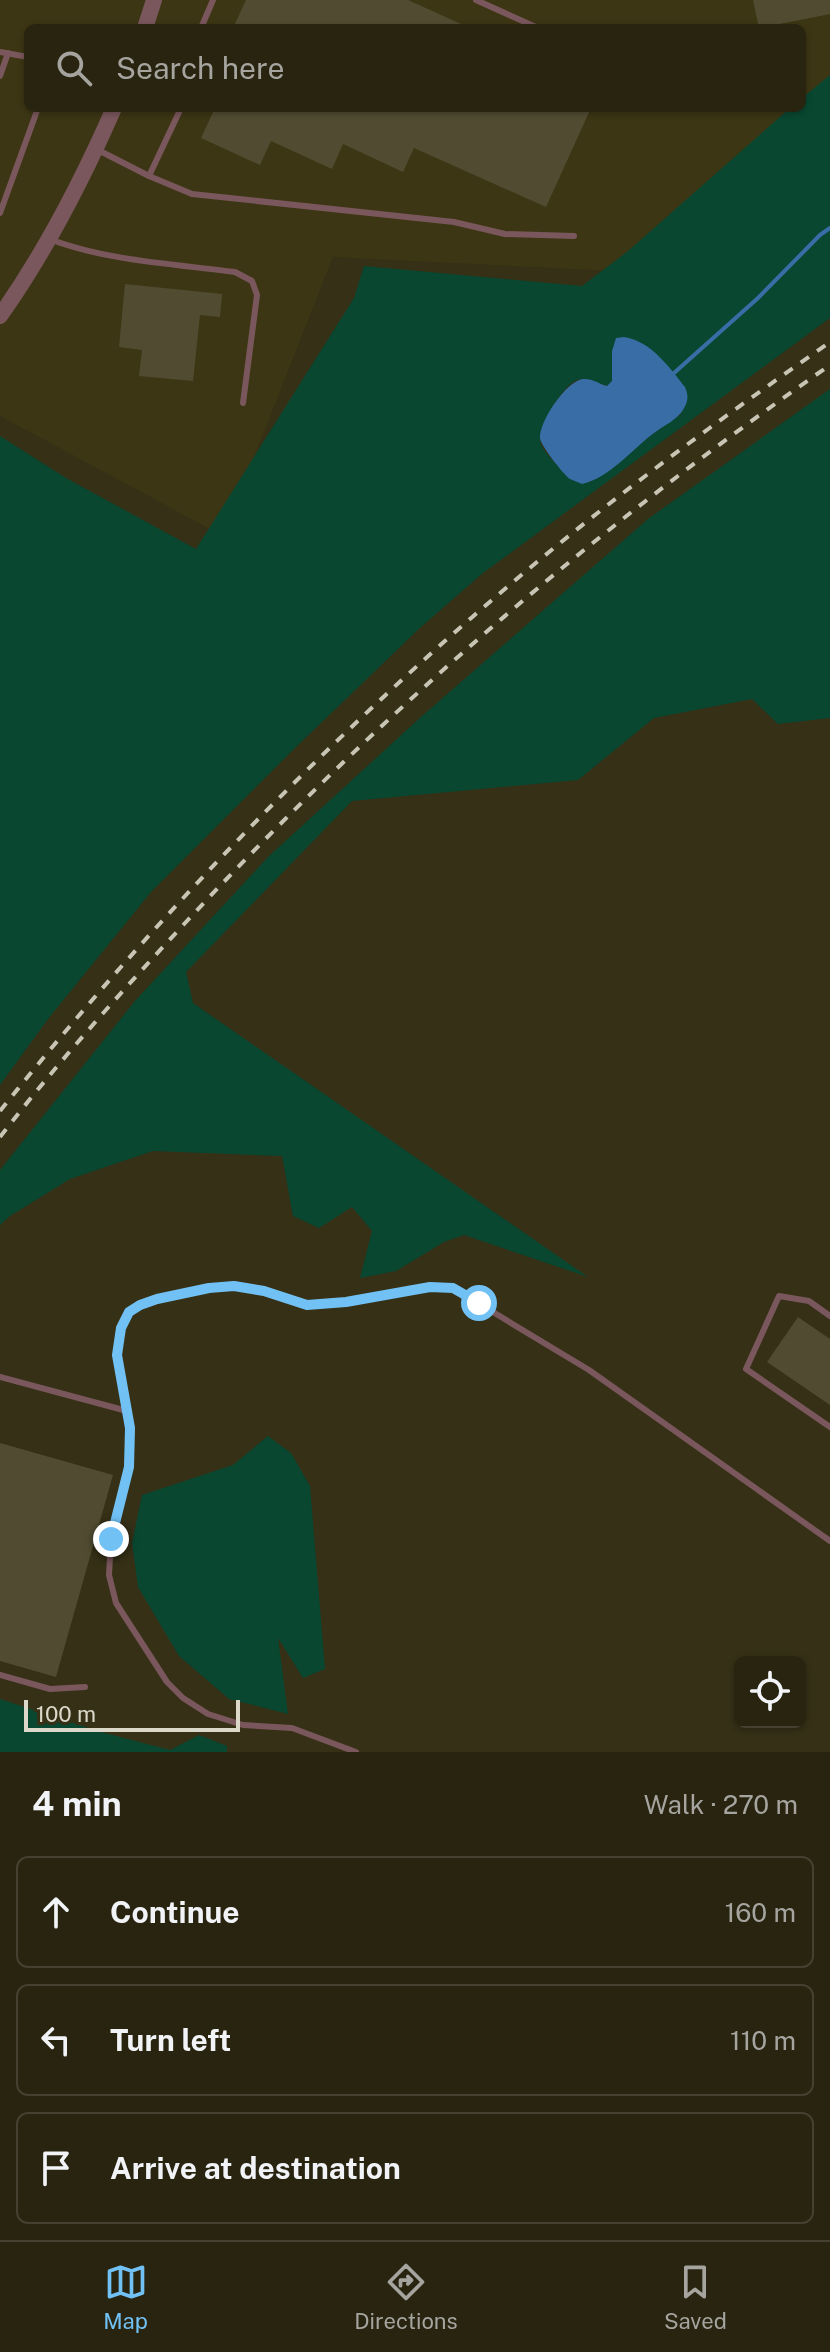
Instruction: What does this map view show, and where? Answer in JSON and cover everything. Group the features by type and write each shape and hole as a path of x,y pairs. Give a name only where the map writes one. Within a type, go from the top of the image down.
{"street":[{"path":"146,24 154,0"},
{"path":"0,316 49,239 112,112"}],"lane":[{"path":"203,24 213,0"},
{"path":"476,0 529,24"},
{"path":"0,76 4,53 24,56"},
{"path":"0,213 37,112"},
{"path":"149,176 179,112"},
{"path":"96,149 192,194 454,222 505,234 574,236"},
{"path":"49,239 100,254 235,272 252,281 257,295 243,403"},
{"path":"356,1752 292,1728 243,1725 208,1714 183,1698 167,1682 116,1603 109,1575 111,1539 129,1467 130,1428 117,1355 121,1328 129,1312 140,1305 209,1288 234,1286 264,1291 307,1305 346,1302 430,1287 453,1288 589,1370 830,1541"},
{"path":"830,1316 809,1301 779,1296 746,1369 830,1427"},
{"path":"0,1377 127,1411"},
{"path":"0,1675 50,1689 85,1687"}],"shaded area":[{"path":"0,0 830,0 830,90 636,272 333,257 223,536 0,416"}],"green space":[{"path":"830,75 830,318 483,573 422,626 151,892 48,1019 0,1085 0,436 66,478 196,549 354,298 364,266 582,286 628,251 785,112 806,112 806,95","holes":["612,351 681,414 609,471 589,482 569,478 541,444 547,418 564,390 577,380 585,379 608,386 612,381"]},
{"path":"830,389 830,718 778,724 752,699 654,718 578,780 352,801 186,972 193,1003 588,1277 464,1235 444,1242 396,1271 360,1278 372,1231 352,1207 319,1228 293,1216 282,1156 153,1151 70,1179 0,1225 0,1170 135,1001 268,857 422,716 648,519"},
{"path":"268,1436 291,1453 310,1486 325,1669 303,1678 278,1638 288,1714 229,1699 179,1656 138,1587 132,1543 142,1495 233,1465"},
{"path":"0,1699 101,1732 170,1750 199,1735 227,1746 227,1752 0,1752"}],"water":[{"path":"616,338 634,339 659,356 685,387 687,402 677,417 611,469 582,484 570,479 553,460 541,442 541,431 555,403 576,381 589,379 607,386 612,381 612,351"}],"building":[{"path":"246,0 408,0 461,24 235,24"},
{"path":"753,0 830,0 830,14 779,24 758,24"},
{"path":"213,112 589,112 546,207 414,148 403,172 343,144 332,169 271,141 260,165 201,138"},
{"path":"125,284 222,294 220,317 200,315 193,381 139,376 142,350 119,347"},
{"path":"798,1317 830,1339 830,1405 767,1362"},
{"path":"0,1443 113,1475 56,1677 0,1661"}],"waterway":[{"path":"674,373 830,228"}],"railway":[{"path":"0,1111 127,960 194,886 262,815 405,677 588,521 690,442 830,342"},
{"path":"0,1137 91,1027 186,922 260,845 413,697 493,626 658,491 830,365"}],"route":[{"path":"111,1539 129,1467 130,1428 117,1355 121,1328 129,1312 157,1299 234,1286 264,1291 307,1305 346,1302 430,1287 453,1288 479,1303"}]}
